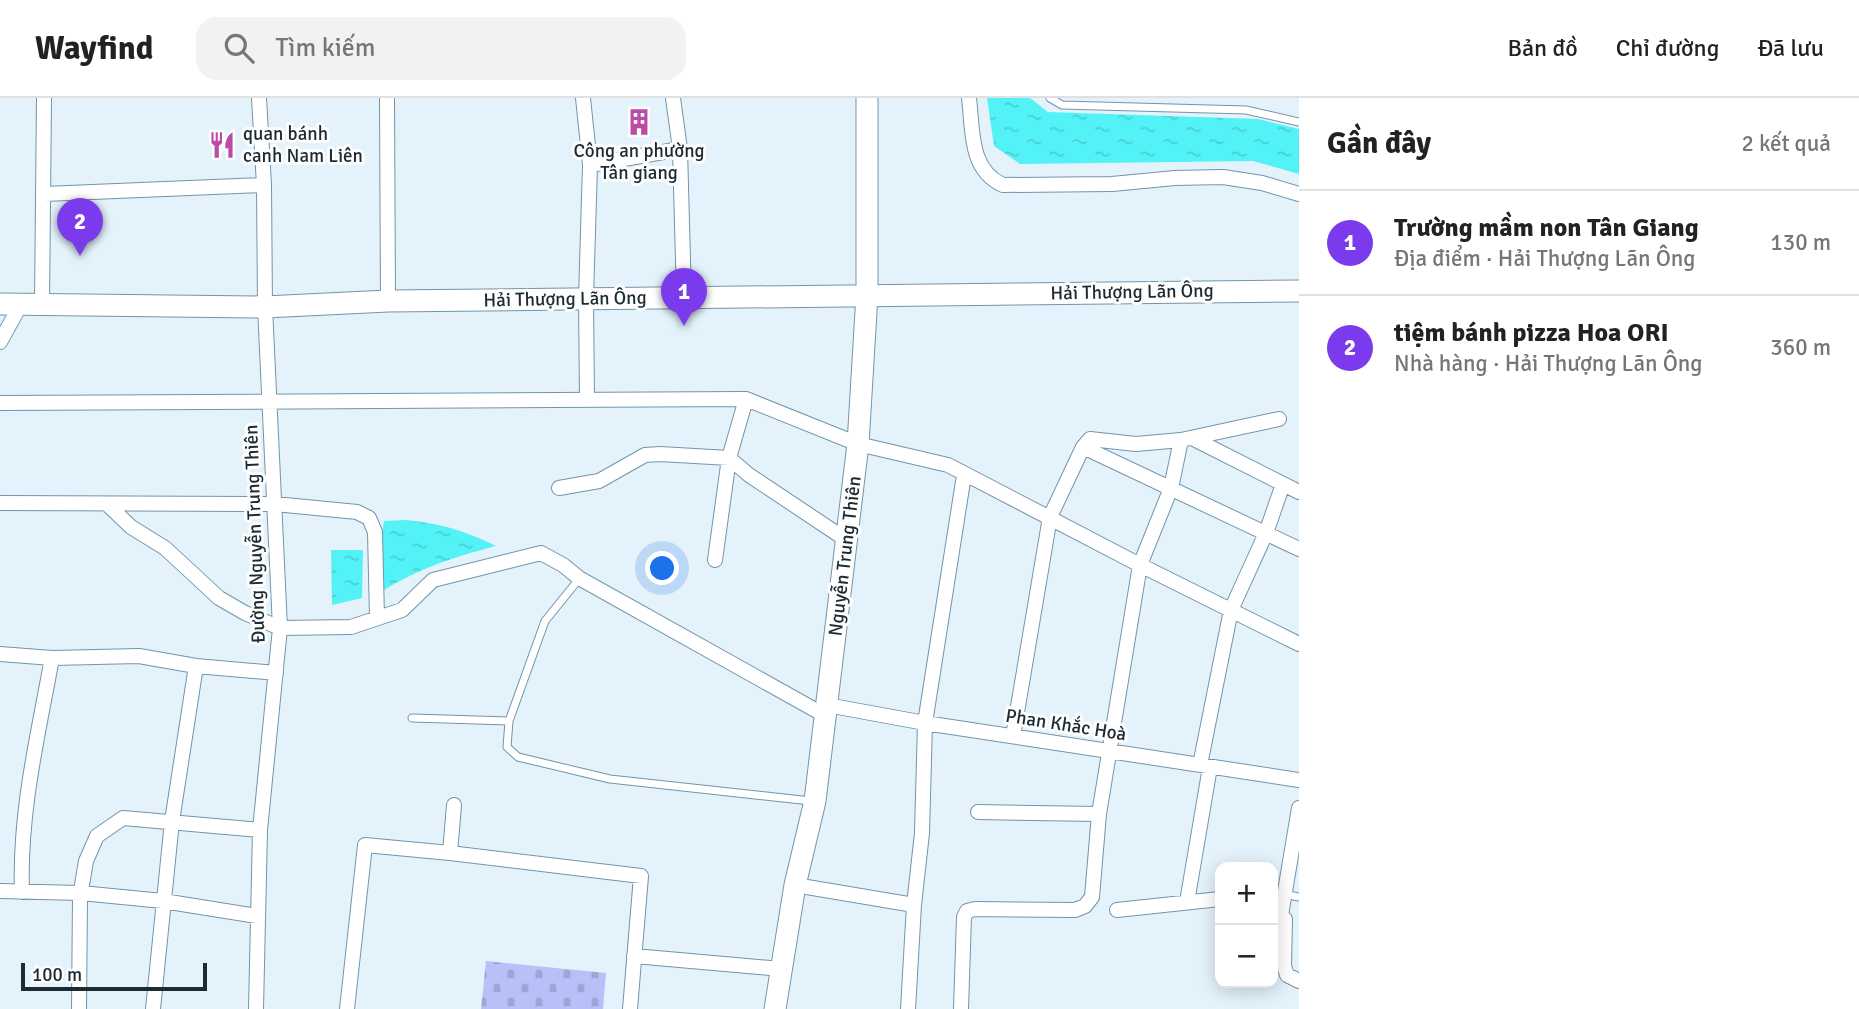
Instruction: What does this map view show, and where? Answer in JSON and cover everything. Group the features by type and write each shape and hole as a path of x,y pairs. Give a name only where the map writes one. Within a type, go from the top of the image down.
{"street":[{"path":"0,342 21,304 44,194 44,98"},
{"name":"Đường Nguyễn Trung Thiên","path":"256,1009 260,830 280,628 265,307 264,185 259,98"},
{"path":"387,98 388,301"},
{"path":"583,98 590,164 586,298 587,400"},
{"path":"673,98 680,149 684,297"},
{"name":"Nguyễn Trung Thiên","path":"775,1009 795,885 815,801 858,443 867,295 867,98"},
{"path":"969,98 978,163 990,177 1003,185 1112,184 1223,177 1262,183 1299,194"},
{"path":"590,164 680,149"},
{"path":"44,194 264,185"},
{"name":"Hải Thượng Lãn Ông","path":"21,304 265,307 388,301 1299,291"},
{"path":"715,560 729,458 746,399"},
{"path":"0,403 746,399 858,443 948,465 1140,565 1299,643"},
{"path":"1013,737 1050,517 1083,447 1090,439 1136,444 1187,439 1279,419"},
{"path":"1187,439 1299,492"},
{"path":"961,1009 964,914 975,909 1075,910 1085,906 1094,890 1099,814 1140,565 1171,488 1187,439"},
{"path":"1083,447 1299,549"},
{"path":"559,488 599,481 640,458 653,454 729,458 749,475 848,541"},
{"path":"908,1009 914,905 922,833 925,723 964,475"},
{"path":"1188,902 1205,766 1231,610 1283,484"},
{"path":"0,503 275,504 357,512 369,518 375,532 377,618"},
{"path":"107,504 131,527 165,548 219,598 280,628"},
{"name":"Phan Khắc Hoà","path":"280,628 351,627 402,610 433,580 541,553 563,565 579,579 827,711 925,723 1299,780"},
{"path":"0,654 52,659 139,656 196,666 276,673"},
{"path":"22,892 21,864 28,795 52,659"},
{"path":"153,1009 172,821 196,666"},
{"path":"450,853 454,805"},
{"path":"1279,927 1299,808"},
{"path":"978,813 1099,814"},
{"path":"79,1009 81,893 86,862 97,836 123,818 260,830"},
{"path":"347,1009 365,845 641,876 630,1009"},
{"path":"795,885 914,905"},
{"path":"0,891 81,893 163,901 257,916"},
{"path":"1286,894 1284,966 1287,975 1299,981"},
{"path":"1117,910 1215,899"},
{"path":"634,956 782,969"}],"lane":[{"path":"1050,98 1062,104 1246,110 1299,122"},
{"path":"579,579 544,621 509,721 507,747 518,757 610,779 815,801"},
{"path":"412,718 509,721"}],"green space":[{"path":"486,961 606,973 603,1009 481,1009"}],"water":[{"path":"987,98 1030,98 1048,112 1258,119 1299,129 1299,174 1253,161 1020,164 994,146"},
{"path":"406,520 452,528 496,546 436,565 381,592 384,521"},
{"path":"331,550 363,550 362,598 332,605"}],"place":[{"name":"Công an phường Tân giang","path":"639,122"},
{"name":"quan bánh canh Nam Liên","path":"222,145"},
{"name":"tiệm bánh pizza Hoa ORI","path":"80,256"},
{"name":"Trường mầm non Tân Giang","path":"684,326"}]}
